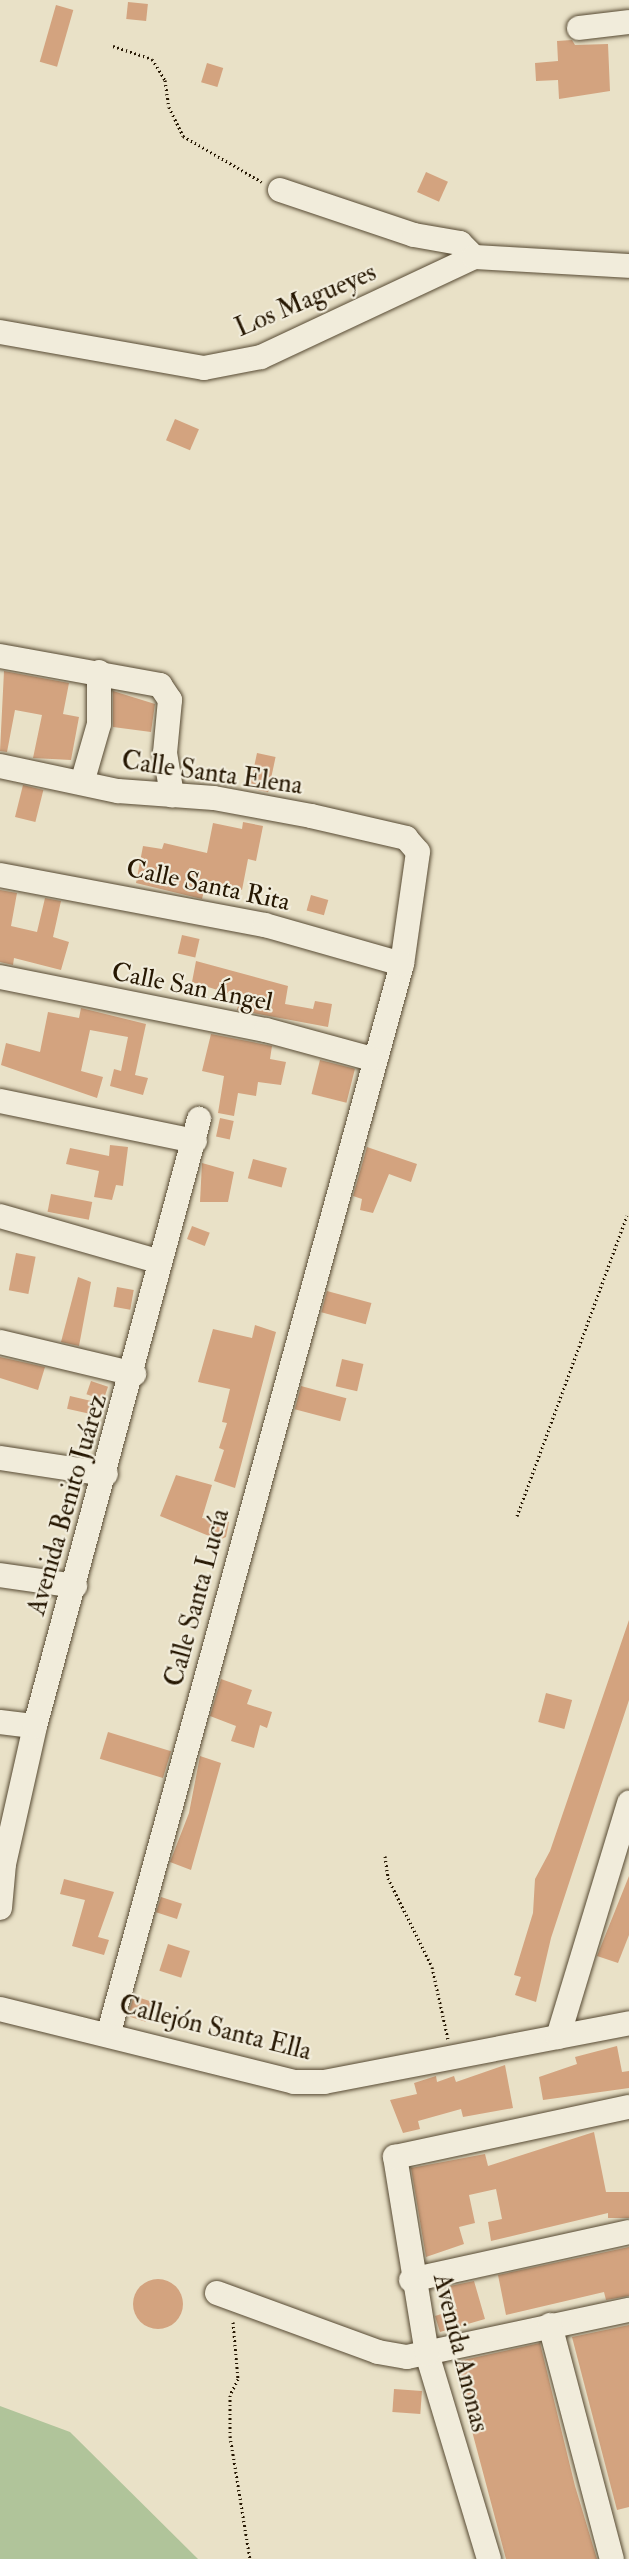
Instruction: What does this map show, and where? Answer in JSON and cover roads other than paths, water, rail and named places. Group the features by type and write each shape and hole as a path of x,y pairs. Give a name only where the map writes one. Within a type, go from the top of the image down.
{"street":[{"path":"579,28 629,22"},
{"path":"280,190 414,235 460,243 474,257"},
{"name":"Los Magueyes","path":"0,332 204,368 261,357 474,257 629,266"},
{"path":"0,657 99,672 166,691 165,761 172,795"},
{"path":"82,783 99,724 99,672"},
{"name":"Calle Santa Elena","path":"0,766 82,783 311,816 414,843"},
{"name":"Calle Santa Lucía","path":"109,2032 339,1179 372,1059 402,964 418,875 414,843"},
{"name":"Calle Santa Rita","path":"0,875 266,925 402,964"},
{"name":"Calle San Ángel","path":"0,977 266,1030 372,1059"},
{"name":"Avenida Benito Juárez","path":"0,1101 197,1130 160,1262 134,1374 35,1726 2,1864 0,1908"},
{"path":"0,1216 160,1262"},
{"path":"0,1342 134,1374"},
{"path":"0,1458 106,1474"},
{"path":"0,1575 75,1586"},
{"path":"0,1722 35,1726"},
{"path":"558,2037 629,1803"},
{"name":"Callejón Santa Ella","path":"0,2009 109,2032 294,2082 324,2082 629,2023"},
{"name":"Avenida Anonas","path":"489,2559 427,2354 411,2280 395,2157 629,2107"},
{"path":"411,2280 629,2232"},
{"path":"223,2294 378,2352 427,2354 550,2325 629,2310"},
{"path":"550,2325 612,2559"}]}
